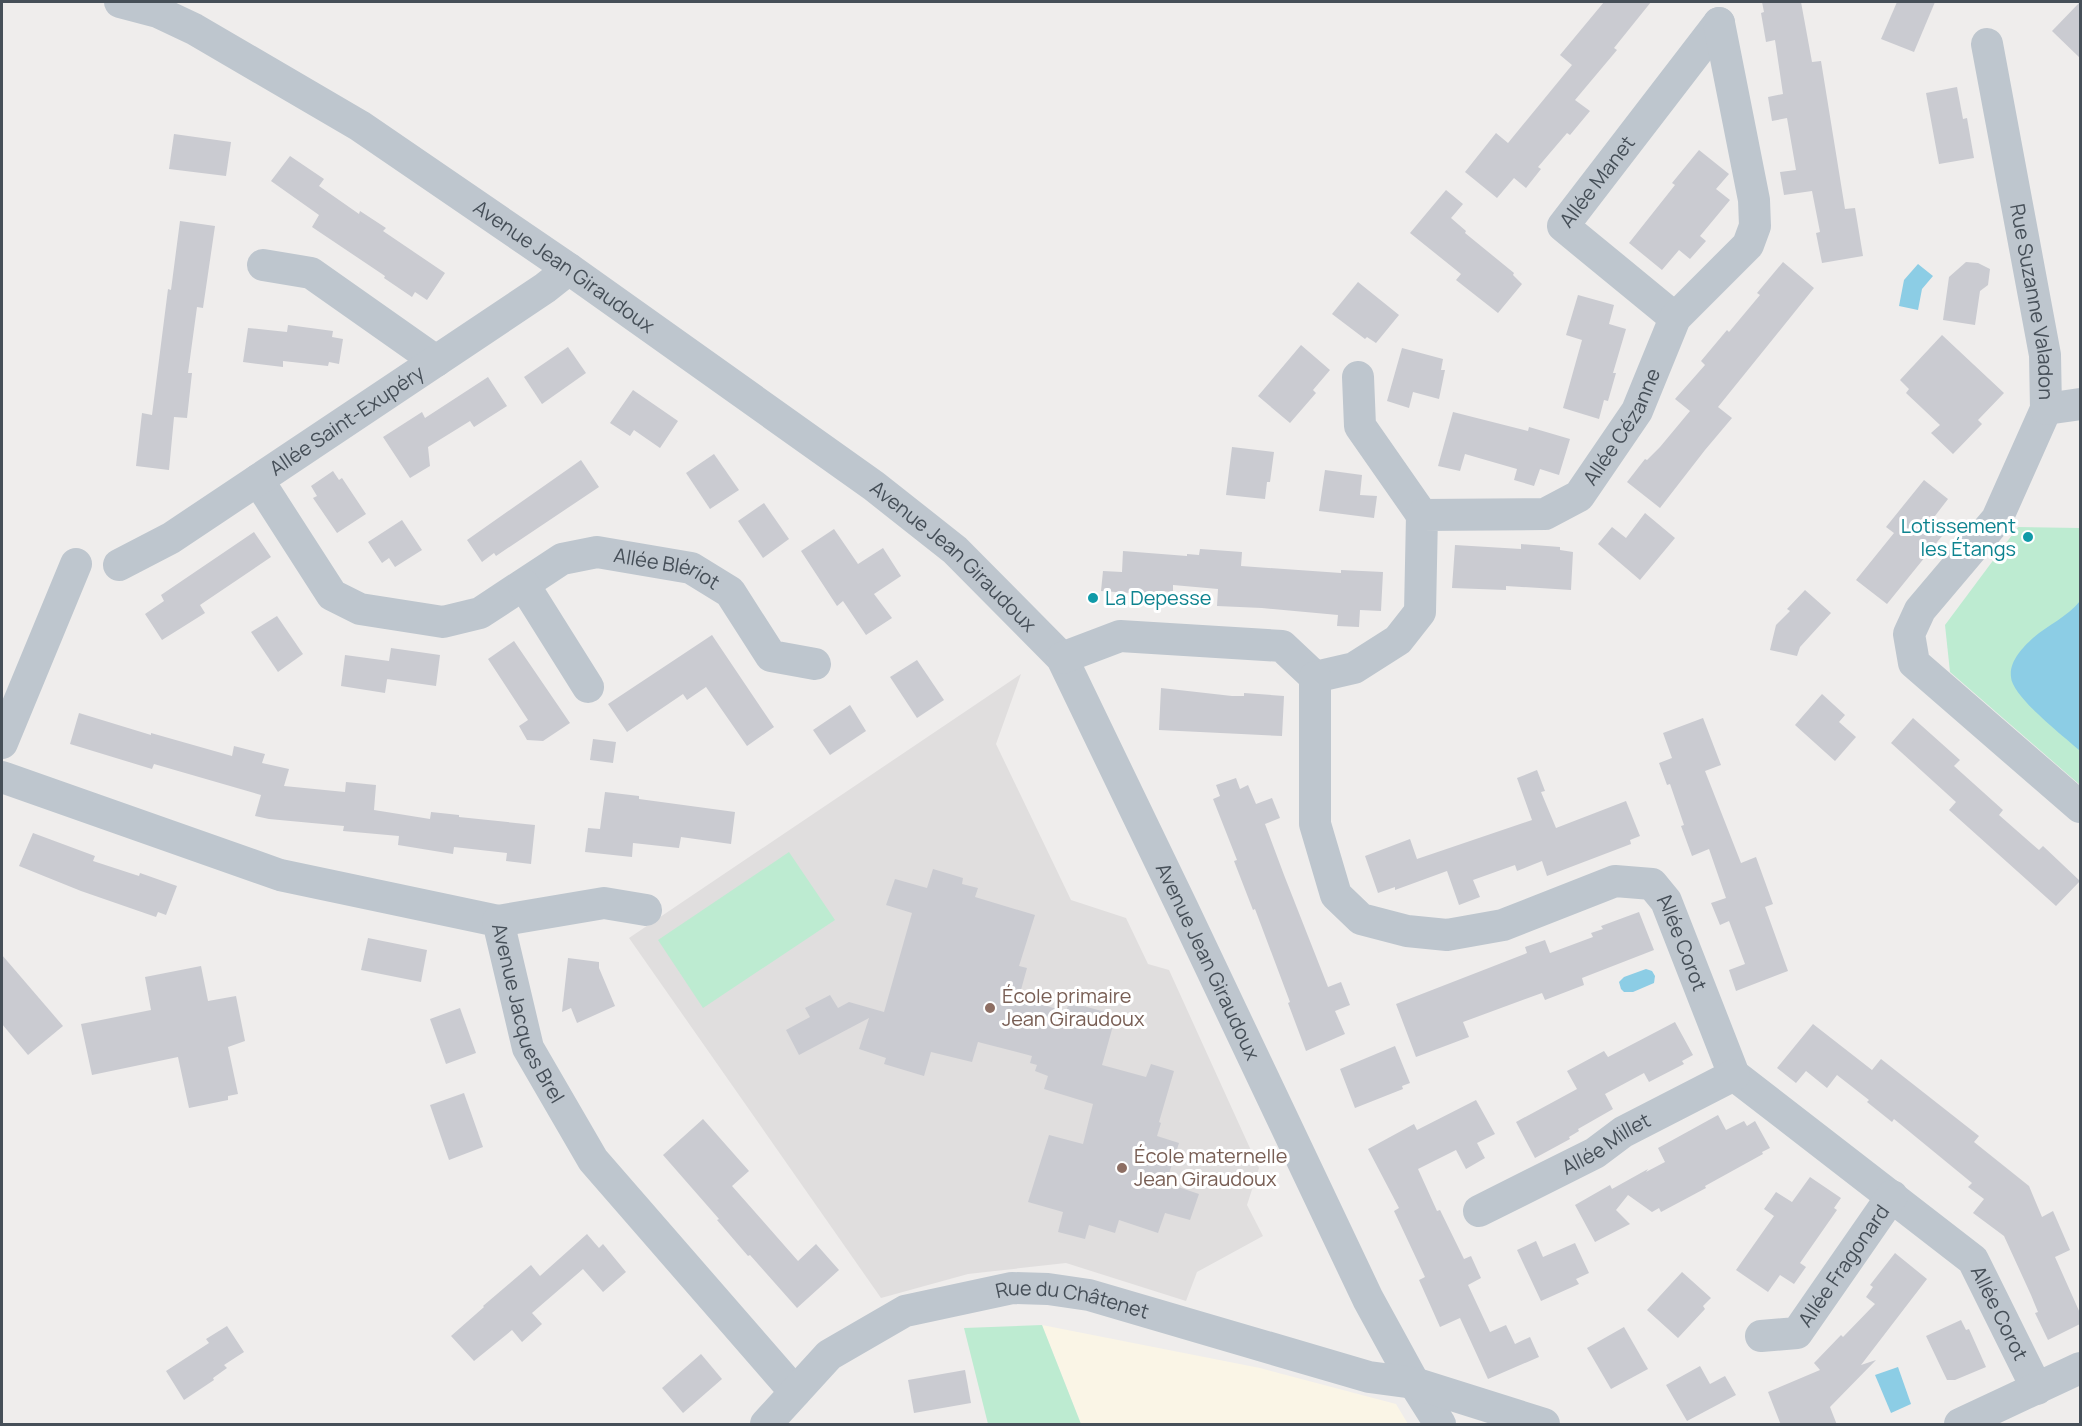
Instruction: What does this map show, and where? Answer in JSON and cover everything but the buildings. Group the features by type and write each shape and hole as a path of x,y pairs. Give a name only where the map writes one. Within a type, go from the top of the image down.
{"street":[{"name":"Avenue Jean Giraudoux","path":"120,2 158,12 194,29 360,126 569,269 874,486 955,550 1062,658 1368,1299 1440,1425"},
{"name":"Allée Manet","path":"1675,318 1563,226 1719,23"},
{"name":"Allée Cézanne","path":"1422,515 1545,514 1579,496 1637,411 1675,318 1748,245 1755,226 1755,200 1719,23"},
{"name":"Rue Suzanne Valadon","path":"1987,44 2045,355 2046,409 1997,519 1920,610 1909,634 1914,663 2080,807"},
{"path":"263,265 311,273 436,361"},
{"name":"Allée Saint-Exupéry","path":"119,566 171,538 545,288 569,269"},
{"path":"1062,658 1120,636 1282,646 1315,676 1354,668 1398,640 1420,612 1422,515 1360,426 1358,377"},
{"path":"2046,409 2080,404"},
{"name":"Allée Blériot","path":"258,480 332,595 360,609 443,622 480,613 562,560 597,552 691,568 730,592 771,656 815,664"},
{"path":"2,742 76,564"},
{"path":"524,585 588,687"},
{"name":"Allée Corot","path":"1315,676 1315,824 1336,895 1361,919 1407,931 1447,934 1503,925 1615,881 1652,884 1666,901 1734,1075 1973,1260 2037,1389"},
{"name":"Avenue Jacques Brel","path":"2,777 280,875 498,921 528,1048 593,1160 795,1392"},
{"path":"498,921 604,903 646,910"},
{"name":"Allée Millet","path":"1479,1211 1596,1153 1623,1132 1734,1075"},
{"name":"Allée Fragonard","path":"1761,1336 1797,1333 1892,1196"},
{"name":"Rue du Châtenet","path":"766,1425 829,1355 905,1311 1012,1288 1048,1289 1089,1295 1369,1377 1414,1383 1544,1425"},
{"path":"1972,1422 2080,1368"}],"shaded area":[{"path":"1021,674 996,744 1071,900 1126,918 1148,964 1169,970 1259,1168 1247,1205 1263,1236 1197,1272 1186,1301 1066,1263 968,1274 881,1298 629,938"},
{"path":"1042,1325 1260,1368 1396,1404 1408,1424 1081,1424"}],"green space":[{"path":"2018,527 2080,528 2080,785 1950,672 1945,625"},
{"path":"789,852 835,920 703,1008 658,940"},
{"path":"1042,1325 1081,1424 988,1424 964,1328"}],"water":[{"path":"1918,264 1933,276 1922,289 1918,310 1899,306 1904,280"},
{"path":"2080,601 2080,751 2029,706 2014,685 2011,671 2017,656 2029,642"},
{"path":"1646,969 1652,971 1655,976 1654,983 1633,992 1624,992 1621,989 1619,982 1624,977"},
{"path":"1898,1367 1911,1404 1891,1413 1875,1375"}],"place":[{"name":"Lotissement les Étangs","path":"2028,537"},
{"name":"La Depesse","path":"1093,598"},
{"name":"École primaire Jean Giraudoux","path":"990,1008"},
{"name":"École maternelle Jean Giraudoux","path":"1122,1168"}]}
